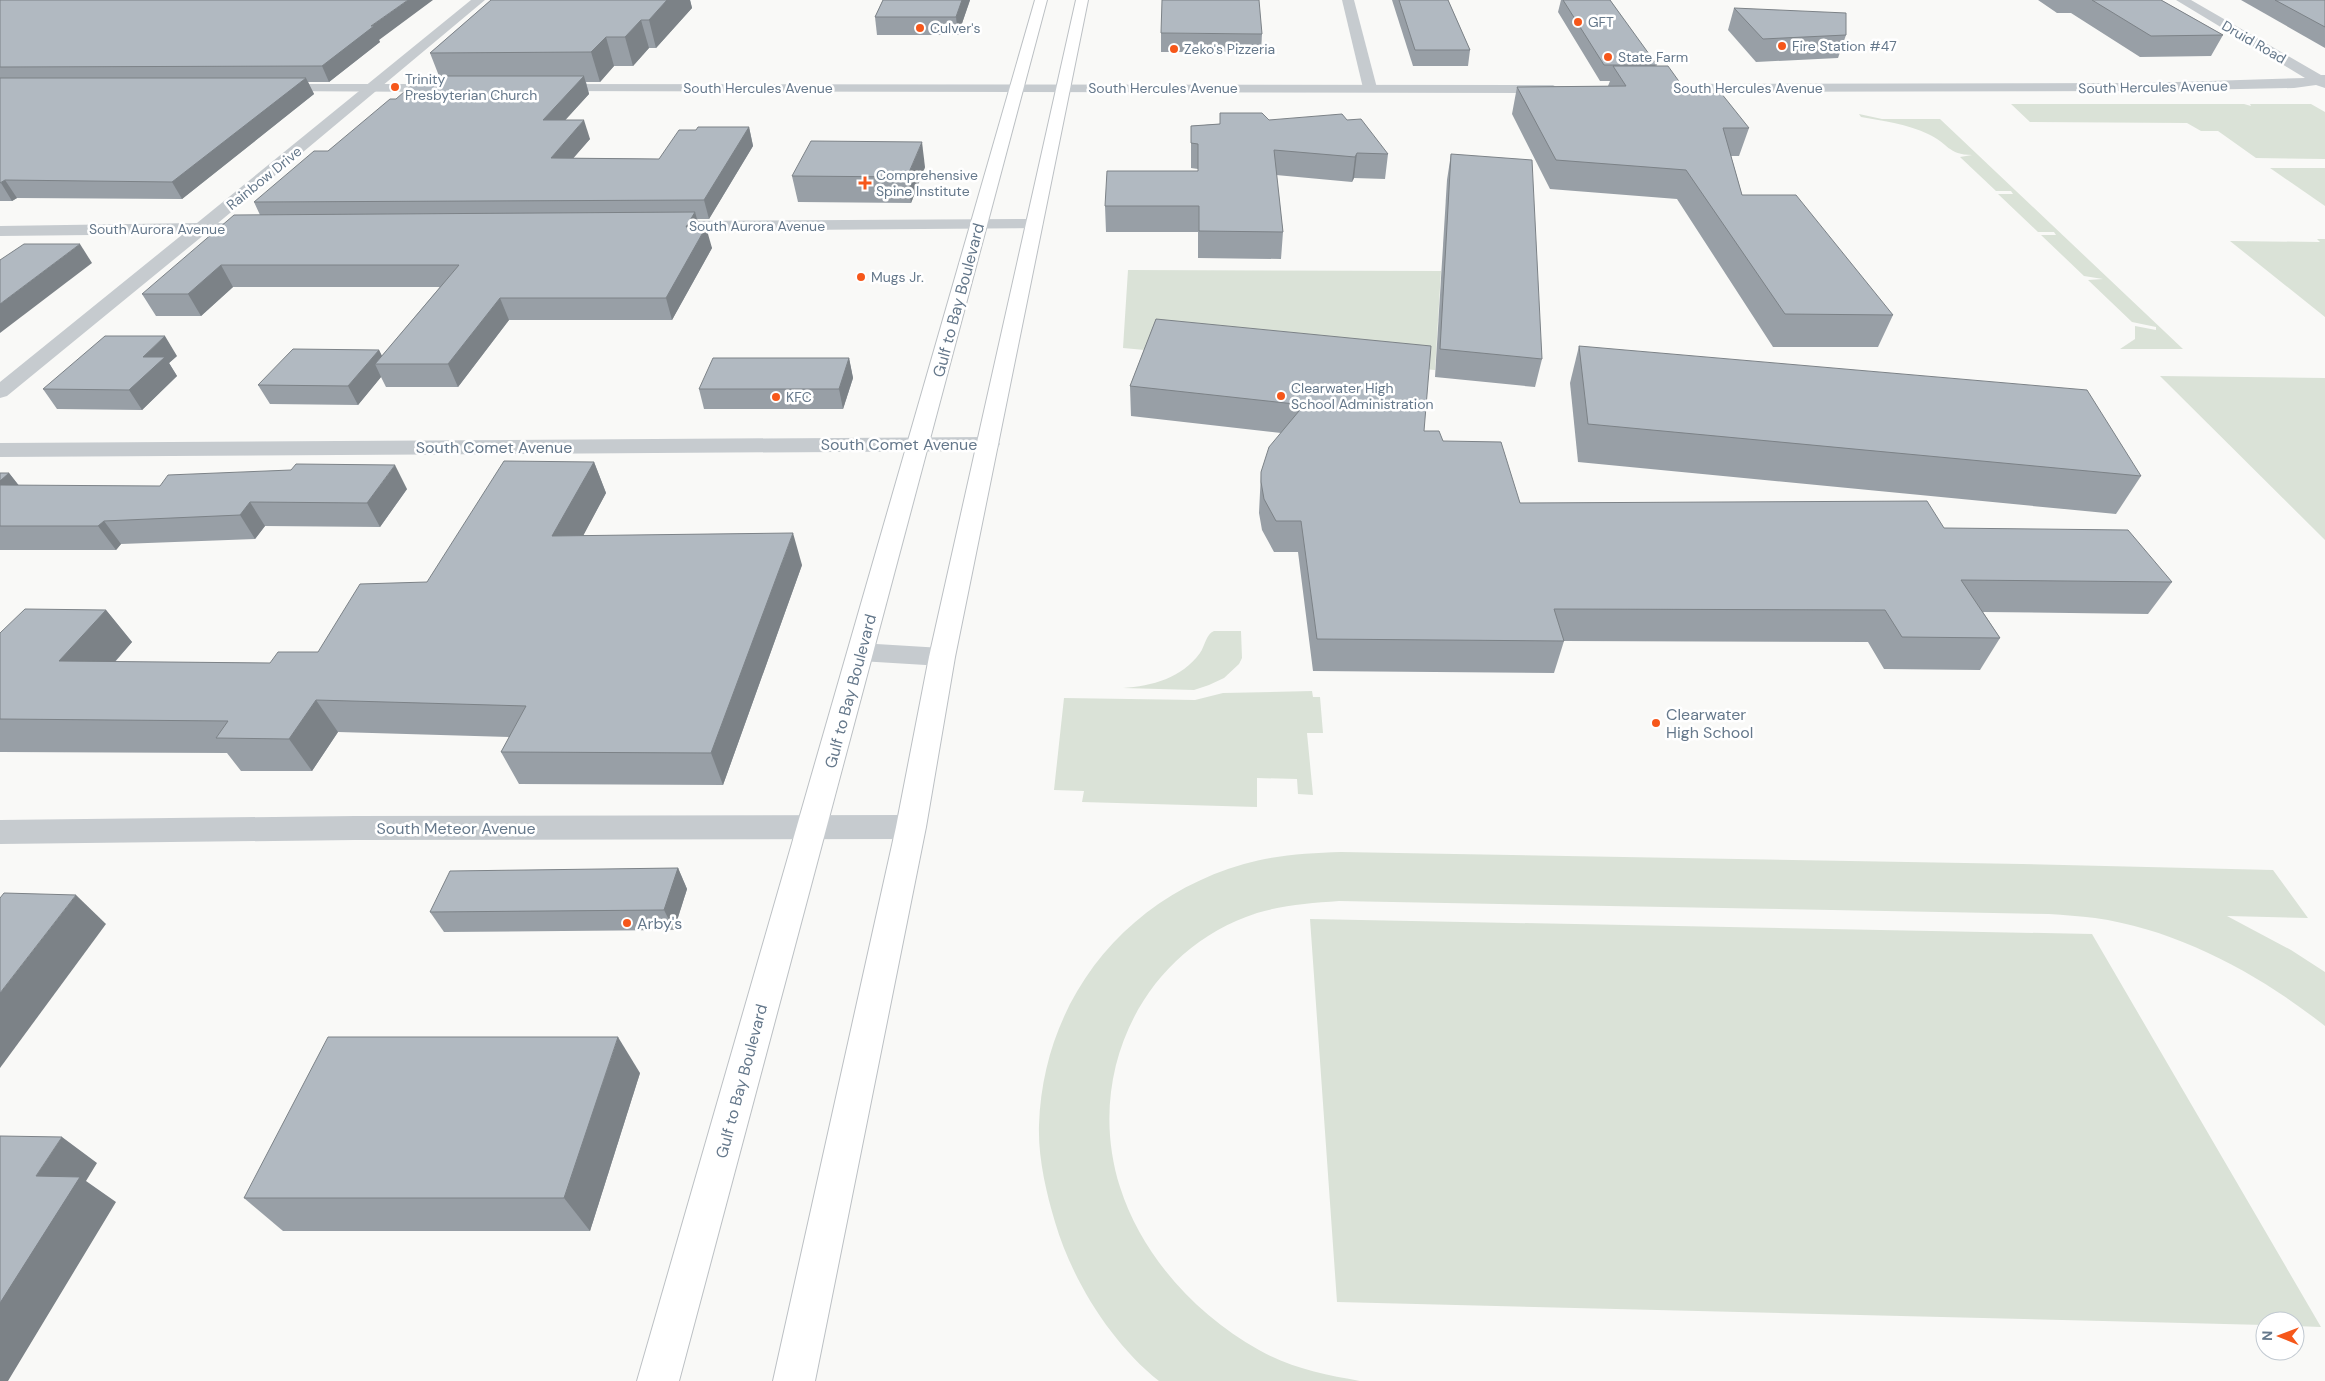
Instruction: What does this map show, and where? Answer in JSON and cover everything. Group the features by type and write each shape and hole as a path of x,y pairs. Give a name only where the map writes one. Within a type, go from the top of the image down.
{"main road":[{"name":"Gulf to Bay Boulevard","path":"658,1381 1041,0"},
{"path":"794,1381 911,827 942,657 1082,0"}],"street":[{"name":"Rainbow Drive","path":"0,392 202,229 479,0"},
{"path":"1348,0 1370,88"},
{"name":"Druid Road","path":"2182,0 2323,81"},
{"name":"South Hercules Avenue","path":"1627,88 2145,87 2294,84 2323,81"},
{"path":"256,88 464,88"},
{"name":"South Hercules Avenue","path":"533,88 1568,89"},
{"name":"South Aurora Avenue","path":"648,226 1034,224"},
{"name":"South Aurora Avenue","path":"0,230 271,228"},
{"name":"South Comet Avenue","path":"0,450 988,444"},
{"path":"860,652 942,657"},
{"name":"South Meteor Avenue","path":"0,832 813,826 911,827"}],"shaded area":[{"path":"2011,104 2244,104 2251,106 2250,104 2311,104 2325,112 2325,159 2256,158 2218,131 2201,131 2187,123 2030,122"},
{"path":"1859,114 1882,119 1940,119 2183,349 2120,349 2135,339 2135,326 2156,330 2156,327 2132,322 2088,280 2103,279 2084,276 2041,235 2056,235 2054,232 2038,232 1998,194 2013,194 2011,191 1996,191 1960,157 1972,155 1953,151 1935,137 1912,128 1861,117"},
{"path":"2270,168 2325,168 2325,206"},
{"path":"2317,239 2325,239 2325,317 2230,241 2320,242"},
{"path":"1128,270 1441,271 1435,370 1372,364 1371,371 1123,348"},
{"path":"2160,376 2325,378 2325,540"},
{"path":"1214,631 1241,631 1242,658 1239,664 1224,678 1194,690 1123,688 1155,683 1175,675 1193,662 1209,635"},
{"path":"1312,691 1313,697 1320,697 1323,733 1307,733 1313,795 1298,794 1297,779 1257,778 1257,807 1082,802 1084,791 1054,790 1064,698 1195,700 1223,693"},
{"path":"1341,852 2273,870 2308,918 2227,916 2291,950 2325,972 2325,1026 2273,989 2217,957 2157,933 2095,918 2049,914 1339,901 1287,906 1257,913 1217,931 1182,956 1154,986 1132,1022 1117,1060 1110,1102 1111,1144 1120,1187 1142,1237 1157,1260 1193,1301 1214,1319 1236,1336 1283,1362 1321,1373 1360,1381 1159,1381 1141,1366 1125,1348 1095,1309 1072,1266 1055,1222 1043,1174 1039,1125 1044,1080 1056,1037 1074,997 1098,961 1127,929 1162,902 1201,880 1244,864 1292,855"},
{"path":"1310,919 2092,934 2321,1327 2305,1326 2305,1311 2255,1311 2255,1325 1337,1302"}],"building":[{"path":"0,0 408,0 371,26 374,26 322,66 0,67"},
{"path":"491,0 667,0 649,20 641,20 625,37 606,37 591,52 430,53"},
{"path":"883,0 962,0 956,17 875,17"},
{"path":"1162,0 1259,0 1262,34 1161,33"},
{"path":"1399,0 1448,0 1470,50 1415,50"},
{"path":"1563,0 1610,0 1657,65 1604,65"},
{"path":"2092,0 2161,0 2223,35 2151,36"},
{"path":"2275,0 2325,0 2325,27"},
{"path":"1734,8 1846,13 1846,35 1763,39"},
{"path":"1613,66 1668,66 1688,94 1721,93 1749,128 1723,128 1742,195 1796,195 1893,315 1785,314 1686,170 1556,160 1517,87 1626,86"},
{"path":"422,76 584,76 543,120 584,120 551,158 659,159 679,130 696,130 698,127 749,127 704,200 254,202 314,151 328,151 390,99 396,99"},
{"path":"0,78 306,78 172,182 5,180 0,183"},
{"path":"1220,113 1262,113 1269,120 1342,114 1347,120 1361,119 1388,154 1357,153 1355,157 1274,150 1283,232 1199,231 1199,206 1105,206 1107,171 1198,171 1198,144 1191,143 1191,126 1220,124"},
{"path":"811,141 922,142 907,177 792,176"},
{"path":"1451,154 1532,160 1542,359 1440,349"},
{"path":"695,212 686,227 706,227 666,298 500,298 448,364 375,364 459,265 221,265 188,294 142,294 234,215"},
{"path":"24,244 80,244 0,304 0,260"},
{"path":"1156,319 1431,346 1424,431 1439,431 1443,441 1501,442 1520,503 1927,501 1944,528 2128,530 2172,582 1961,580 2000,638 1902,637 1885,610 1554,609 1564,641 1317,639 1301,521 1276,521 1264,499 1261,482 1261,472 1269,447 1304,405 1130,386"},
{"path":"105,336 165,336 143,357 165,357 129,390 43,389"},
{"path":"1579,346 2087,390 2141,476 1588,424"},
{"path":"293,349 379,350 348,386 258,385"},
{"path":"713,358 849,358 839,389 699,389"},
{"path":"504,461 594,462 552,536 793,533 711,753 501,752 526,706 316,700 289,739 216,738 228,721 0,719 0,633 25,609 106,610 59,661 270,663 278,652 318,652 360,584 427,582"},
{"path":"296,464 395,465 367,503 250,502 240,515 104,521 98,526 0,526 0,485 160,486 168,475 291,470"},
{"path":"0,473 9,473 0,481"},
{"path":"678,868 664,910 430,912 450,871"},
{"path":"4,893 76,895 0,993 0,898"},
{"path":"328,1037 618,1037 564,1198 244,1198"},
{"path":"0,1136 62,1137 36,1176 80,1177 0,1303"}],"place":[{"name":"GFT","path":"1578,22"},
{"name":"Culver's","path":"920,28"},
{"name":"Fire Station #47","path":"1782,46"},
{"name":"Zeko's Pizzeria","path":"1174,49"},
{"name":"State Farm","path":"1608,57"},
{"name":"Trinity Presbyterian Church","path":"395,87"},
{"name":"Comprehensive Spine Institute","path":"865,183"},
{"name":"Mugs Jr.","path":"861,277"},
{"name":"Clearwater High School Administration","path":"1281,396"},
{"name":"KFC","path":"776,397"},
{"name":"Clearwater High School","path":"1656,723"},
{"name":"Arby's","path":"627,923"}]}
